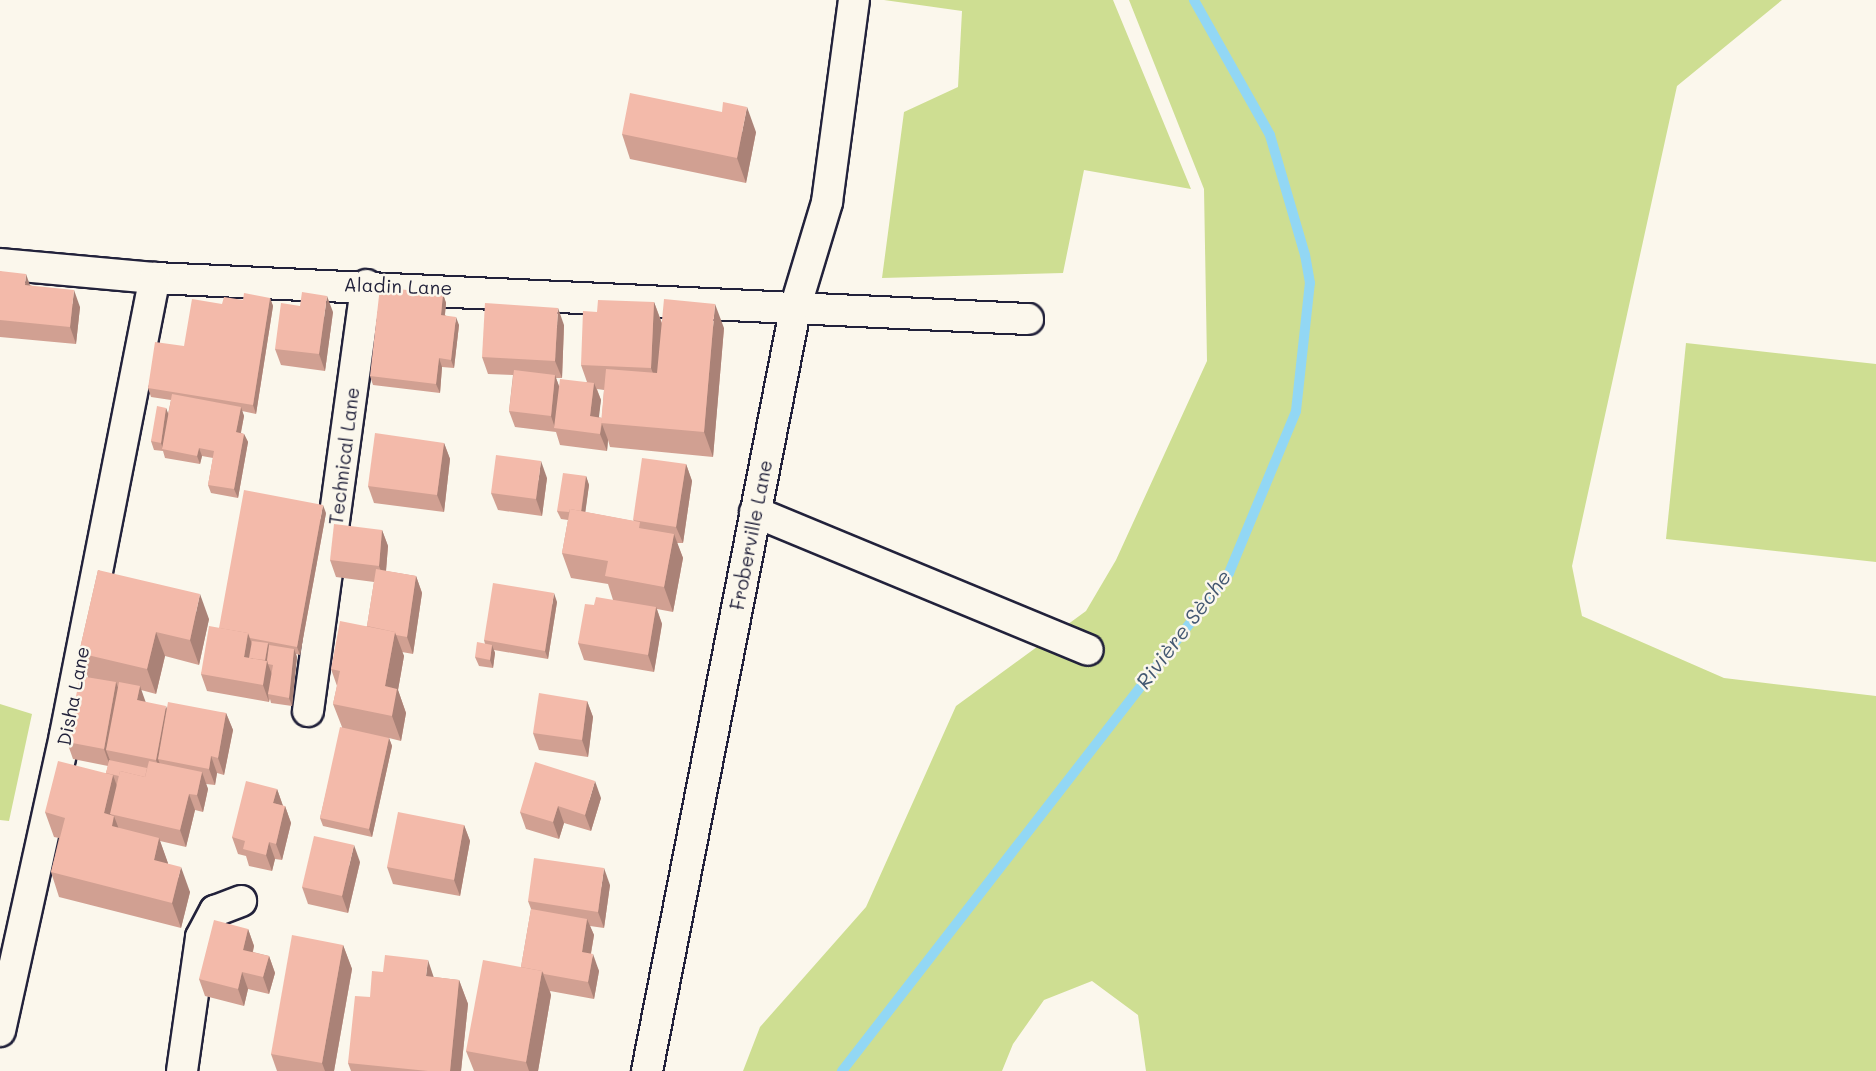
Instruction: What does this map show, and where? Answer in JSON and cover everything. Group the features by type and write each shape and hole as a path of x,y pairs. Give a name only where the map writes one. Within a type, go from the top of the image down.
{"street":[{"name":"Froberville Lane","path":"647,1071 796,305 827,202 854,0"},
{"name":"Aladin Lane","path":"0,264 155,278 796,305 1028,319"},
{"name":"Disha Lane","path":"0,1031 65,735 155,278"},
{"name":"Technical Lane","path":"308,711 366,285"},
{"path":"755,512 1088,650"},
{"path":"183,1071 201,937 215,911 241,901"}],"green space":[{"path":"884,0 1113,0 1191,189 1084,170 1063,273 882,278 904,112 958,87 962,11"},
{"path":"1129,0 1782,0 1677,86 1572,566 1582,616 1724,678 1876,696 1876,1071 1146,1071 1138,1015 1092,981 1044,1000 1013,1044 1002,1071 743,1071 760,1027 866,907 956,706 1086,611 1116,560 1207,361 1204,189"},
{"path":"1686,343 1876,364 1876,562 1666,539"},
{"path":"0,704 32,714 9,821 0,820"}],"building":[{"path":"630,93 722,112 723,102 747,107 737,158 622,134"},
{"path":"0,271 26,274 25,285 74,290 70,327 0,320"},
{"path":"380,287 443,294 441,315 456,317 451,360 439,358 436,384 370,376"},
{"path":"302,292 327,296 319,354 275,349 281,303 300,306"},
{"path":"244,293 270,298 253,405 148,388 155,342 184,346 192,299 222,304 224,297 243,300"},
{"path":"664,299 715,304 704,432 601,423 606,369 657,373"},
{"path":"598,300 654,302 651,368 581,365 583,311 597,312"},
{"path":"485,303 558,308 555,361 482,357"},
{"path":"514,370 555,375 551,416 509,411"},
{"path":"560,379 594,383 590,416 602,418 600,434 554,428"},
{"path":"172,394 241,407 236,432 244,434 234,489 208,485 214,451 199,448 197,456 162,449"},
{"path":"157,406 166,408 161,443 151,441"},
{"path":"375,433 444,443 437,495 368,486"},
{"path":"496,455 541,461 536,499 491,493"},
{"path":"642,458 686,464 676,527 633,520"},
{"path":"563,473 586,476 581,511 557,511"},
{"path":"244,490 323,505 297,647 250,638 248,633 219,628"},
{"path":"570,509 640,522 639,528 674,534 664,587 605,576 608,561 562,553"},
{"path":"334,524 382,530 379,566 330,560"},
{"path":"376,569 416,576 407,637 367,626"},
{"path":"98,570 200,594 190,640 156,632 147,669 79,653"},
{"path":"493,583 554,593 545,651 484,640"},
{"path":"596,597 656,607 648,655 578,643 585,604 594,605"},
{"path":"340,621 395,632 385,686 397,689 392,716 333,704 340,671 331,669"},
{"path":"209,626 248,633 244,657 267,661 263,685 201,674"},
{"path":"252,641 268,643 265,660 249,658"},
{"path":"477,642 492,645 490,660 475,657"},
{"path":"269,645 294,649 289,698 268,694 273,665 268,664 267,660"},
{"path":"80,676 116,682 104,749 67,742"},
{"path":"119,682 140,686 137,700 166,706 156,760 106,750"},
{"path":"539,693 587,701 582,740 533,733"},
{"path":"168,702 226,713 218,758 211,756 209,769 158,759"},
{"path":"340,727 389,738 369,829 320,818"},
{"path":"109,760 147,768 145,777 120,771 119,776 106,773"},
{"path":"58,761 113,775 104,813 114,816 112,826 159,838 154,860 181,867 172,903 51,872 65,818 45,812"},
{"path":"149,761 202,772 197,795 189,794 180,830 110,814 120,771 145,777"},
{"path":"535,762 595,781 585,815 558,806 553,822 520,812"},
{"path":"246,781 277,789 273,803 285,806 276,844 269,842 266,855 243,849 245,841 232,837"},
{"path":"398,812 464,825 454,880 387,867"},
{"path":"314,836 354,845 342,896 302,887"},
{"path":"534,858 604,868 598,912 528,901"},
{"path":"531,909 587,919 582,952 593,954 588,982 521,967"},
{"path":"214,920 248,929 243,950 269,956 263,977 242,972 238,989 199,979"},
{"path":"292,935 343,945 322,1063 271,1054"},
{"path":"385,955 428,960 426,976 459,980 450,1071 348,1063 355,996 370,997 372,971 383,972"},
{"path":"483,960 542,971 526,1062 466,1051"}],"waterway":[{"name":"Rivière Sèche","path":"842,1071 1229,573 1296,411 1310,283 1305,255 1270,135 1194,0"}]}
